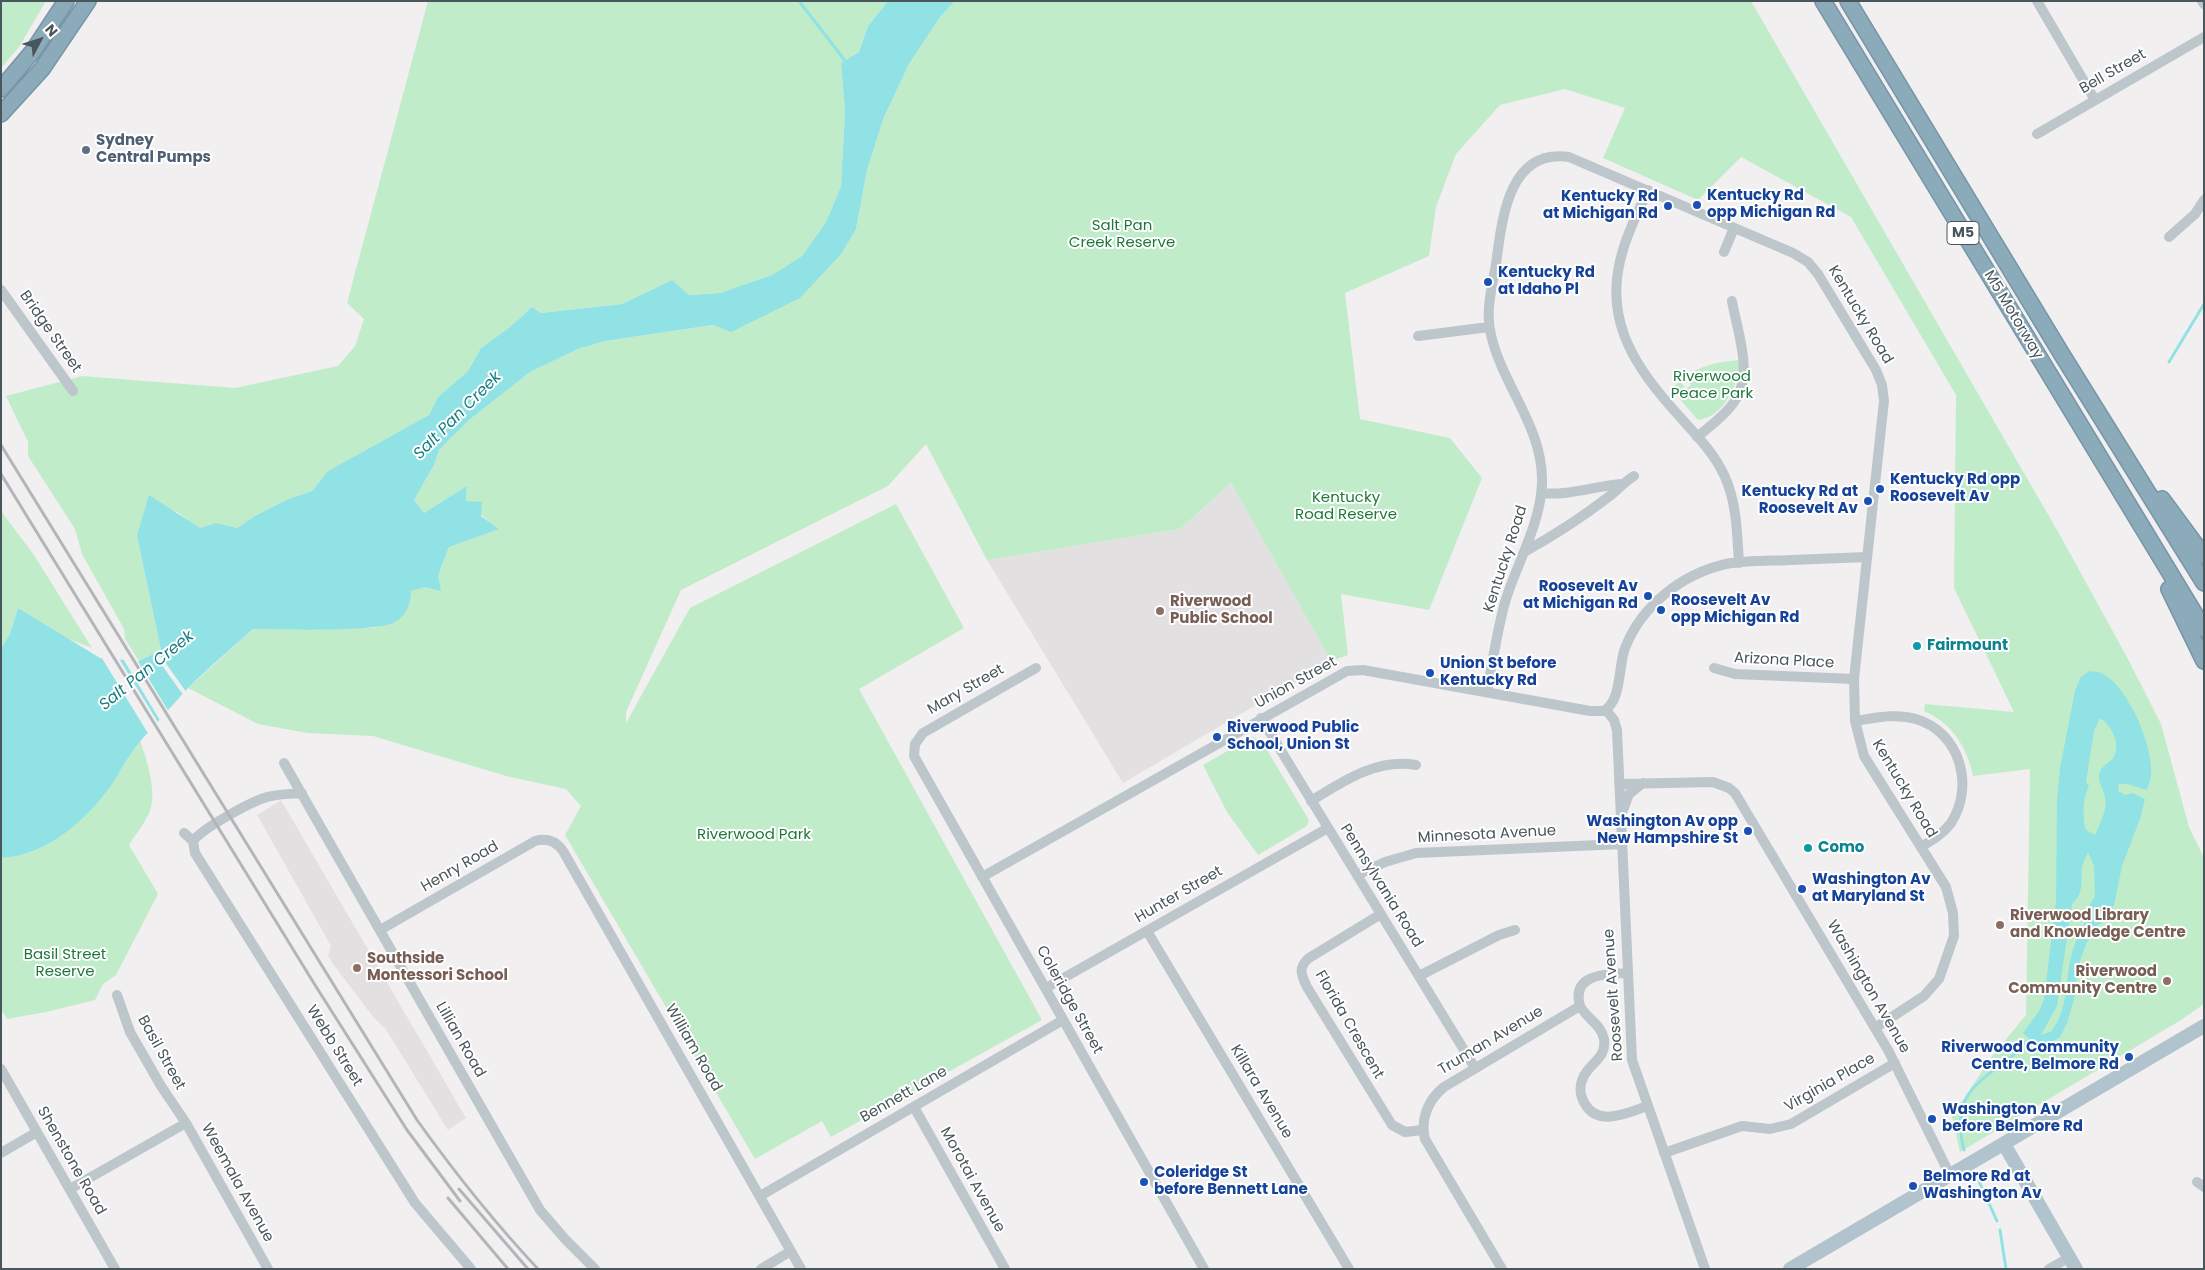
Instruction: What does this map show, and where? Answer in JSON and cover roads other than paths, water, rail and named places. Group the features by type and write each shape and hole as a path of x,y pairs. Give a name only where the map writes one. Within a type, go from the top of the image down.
{"highway":[{"path":"1,89 33,51 66,1"},
{"path":"1,114 42,69 88,1"},
{"name":"M5 Motorway","path":"1823,1 2204,629"},
{"name":"M5 Motorway","path":"1848,1 2092,403 2204,583"},
{"path":"2092,403 2204,556"},
{"path":"2103,464 2204,661"}],"main road":[{"path":"1790,1269 2204,1026"},
{"path":"2004,1144 2073,1263"}],"street":[{"path":"2037,1 2095,100"},
{"name":"Bell Street","path":"2037,134 2203,40"},
{"name":"Kentucky Road","path":"1487,692 1506,601 1536,518 1541,493 1542,468 1536,439 1500,358 1490,327 1490,301 1503,216 1517,180 1530,165 1549,156 1569,157 1801,257 1814,268 1880,378 1884,392 1884,401 1854,679 1855,721 1864,756 1946,887 1953,913 1954,936 1939,979 1924,996 1875,1028"},
{"path":"1648,190 1622,250 1616,282 1617,312 1641,370 1718,464 1729,489 1735,513 1739,562"},
{"path":"2169,237 2195,214 2204,200"},
{"path":"1724,252 1734,228"},
{"name":"Bridge Street","path":"1,290 73,391"},
{"path":"1697,437 1729,408 1740,392 1743,362 1732,301"},
{"path":"1418,336 1490,327"},
{"path":"1524,552 1546,540 1609,497 1622,484 1634,476"},
{"path":"1541,493 1557,494 1603,485 1622,484"},
{"path":"1606,710 1615,699 1619,669 1625,648 1639,622 1654,604 1671,589 1691,576 1715,567 1739,562 1866,557"},
{"name":"Mary Street","path":"915,744 923,733 931,727 1036,668"},
{"name":"Arizona Place","path":"1714,668 1734,674 1854,679"},
{"name":"Union Street","path":"982,877 1341,673 1354,670 1590,711 1606,710"},
{"name":"Roosevelt Avenue","path":"1606,710 1614,720 1617,730 1632,1060 1705,1269"},
{"path":"1855,721 1886,716 1905,716 1915,719 1935,728 1943,735 1955,752 1963,785 1960,804 1946,829 1921,847"},
{"name":"Pennsylvania Road","path":"1261,718 1475,1068"},
{"name":"Coleridge Street","path":"915,744 913,750 917,763 1204,1269"},
{"name":"Lillian Road","path":"284,763 540,1210 565,1240 595,1269"},
{"path":"1312,801 1341,782 1368,770 1396,763 1416,765"},
{"path":"1621,816 1629,794 1644,782"},
{"name":"Washington Avenue","path":"1619,784 1713,782 1729,788 1735,794 1895,1063 1950,1175"},
{"path":"193,841 205,831 257,801 276,795 302,793"},
{"name":"Hunter Street","path":"1046,988 1328,828"},
{"name":"Webb Street","path":"184,833 193,841 195,853 415,1203 471,1269"},
{"name":"Henry Road","path":"380,930 535,842 542,840 557,844"},
{"name":"William Road","path":"557,844 564,851 801,1269"},
{"name":"Minnesota Avenue","path":"1357,875 1395,858 1416,854 1622,844"},
{"name":"Florida Crescent","path":"1380,914 1309,958 1302,966 1301,972 1307,987 1392,1125 1405,1132 1423,1130"},
{"path":"1419,976 1499,935 1515,930"},
{"name":"Killara Avenue","path":"1147,931 1349,1269"},
{"path":"1627,973 1604,974 1590,978 1578,994 1580,1006 1598,1026 1604,1039 1602,1055 1582,1080 1581,1093 1587,1107 1600,1116 1609,1117 1647,1106"},
{"name":"Basil Street","path":"117,995 130,1032 161,1086 186,1123"},
{"name":"Truman Avenue","path":"1423,1130 1426,1110 1434,1097 1444,1087 1580,1006"},
{"name":"Bennett Lane","path":"760,1196 1064,1020"},
{"name":"Virginia Place","path":"1664,1153 1742,1126 1770,1128 1791,1124 1895,1063"},
{"name":"Shenstone Road","path":"1,1069 115,1269"},
{"name":"Morotai Avenue","path":"914,1107 1005,1269"},
{"name":"Weemala Avenue","path":"70,1189 186,1123 268,1269"},
{"path":"1423,1130 1429,1148 1502,1269"},
{"path":"1,1153 37,1132"},
{"path":"761,1269 791,1251"},
{"path":"2049,1269 2073,1263"}],"water":[{"name":"Salt Pan Creek","path":"888,1 955,1 940,17 909,64 884,117 867,170 856,229 842,253 800,298 731,332 713,325 605,341 578,349 530,372 469,420 439,450 434,465 414,500 424,513 467,486 466,501 482,502 481,516 499,529 449,547 438,576 441,591 425,587 411,591 409,604 404,614 397,621 388,625 351,629 253,629 182,694 140,742 104,795 80,821 51,843 18,856 1,858 1,648 10,634 18,608 100,658 139,661 161,650 137,536 149,495 200,528 216,523 237,528 286,500 312,491 328,471 429,415 438,397 468,371 481,348 510,327 532,307 541,313 622,304 672,280 689,295 720,293 772,275 802,256 826,222 841,186 845,111 841,63 859,52 868,26"},
{"path":"2089,671 2099,672 2121,690 2144,734 2151,763 2151,777 2147,790 2119,784 2118,791 2126,795 2133,793 2145,799 2140,819 2122,866 2114,905 2103,921 2091,931 2078,966 2075,996 2067,1023 2060,1037 2040,1050 2023,1033 2039,1011 2044,999 2056,901 2057,800 2060,768 2075,691 2080,678","holes":["2100,718 2108,725 2114,735 2116,747 2113,758 2099,773 2106,802 2103,817 2095,835 2085,829 2084,807 2085,796 2089,786 2086,782 2094,731","2088,852 2094,866 2095,896 2073,948 2062,1011 2052,1031 2041,1035 2057,1006 2072,904 2080,892 2082,867"]}],"waterway":[{"path":"799,1 846,62"},
{"path":"2169,362 2204,304"},
{"path":"1964,1150 1960,1127 1962,1109 1968,1095 1978,1083 2018,1051 2032,1037"},
{"path":"1977,1177 1997,1221"},
{"path":"2000,1230 2006,1269"}],"railway":[{"path":"1,445 417,1120 475,1197 538,1269"},
{"path":"1,474 315,985 407,1130 460,1201"},
{"path":"459,1189 528,1269"},
{"path":"448,1198 508,1269"}],"place":[{"name":"Sydney Central Pumps","path":"86,150"},
{"name":"Kentucky Rd opp Michigan Rd","path":"1697,205"},
{"name":"Kentucky Rd at Michigan Rd","path":"1668,206"},
{"name":"Kentucky Rd at Idaho Pl","path":"1488,282"},
{"name":"Kentucky Rd opp Roosevelt Av","path":"1880,489"},
{"name":"Kentucky Rd at Roosevelt Av","path":"1868,501"},
{"name":"Roosevelt Av at Michigan Rd","path":"1648,596"},
{"name":"Roosevelt Av opp Michigan Rd","path":"1661,610"},
{"name":"Riverwood Public School","path":"1160,611"},
{"name":"Fairmount","path":"1917,646"},
{"name":"Union St before Kentucky Rd","path":"1430,673"},
{"name":"Riverwood Public School, Union St","path":"1217,737"},
{"name":"Washington Av opp New Hampshire St","path":"1748,831"},
{"name":"Como","path":"1808,848"},
{"name":"Washington Av at Maryland St","path":"1802,889"},
{"name":"Riverwood Library and Knowledge Centre","path":"2000,925"},
{"name":"Southside Montessori School","path":"357,968"},
{"name":"Riverwood Community Centre","path":"2167,981"},
{"name":"Riverwood Community Centre, Belmore Rd","path":"2129,1057"},
{"name":"Washington Av before Belmore Rd","path":"1932,1119"},
{"name":"Coleridge St before Bennett Lane","path":"1144,1182"},
{"name":"Belmore Rd at Washington Av","path":"1913,1186"}],"park label":[{"name":"Salt Pan Creek Reserve","path":"1122,234"},
{"name":"Riverwood Peace Park","path":"1712,386"},
{"name":"Kentucky Road Reserve","path":"1346,506"},
{"name":"Riverwood Park","path":"754,835"},
{"name":"Basil Street Reserve","path":"65,964"}]}
